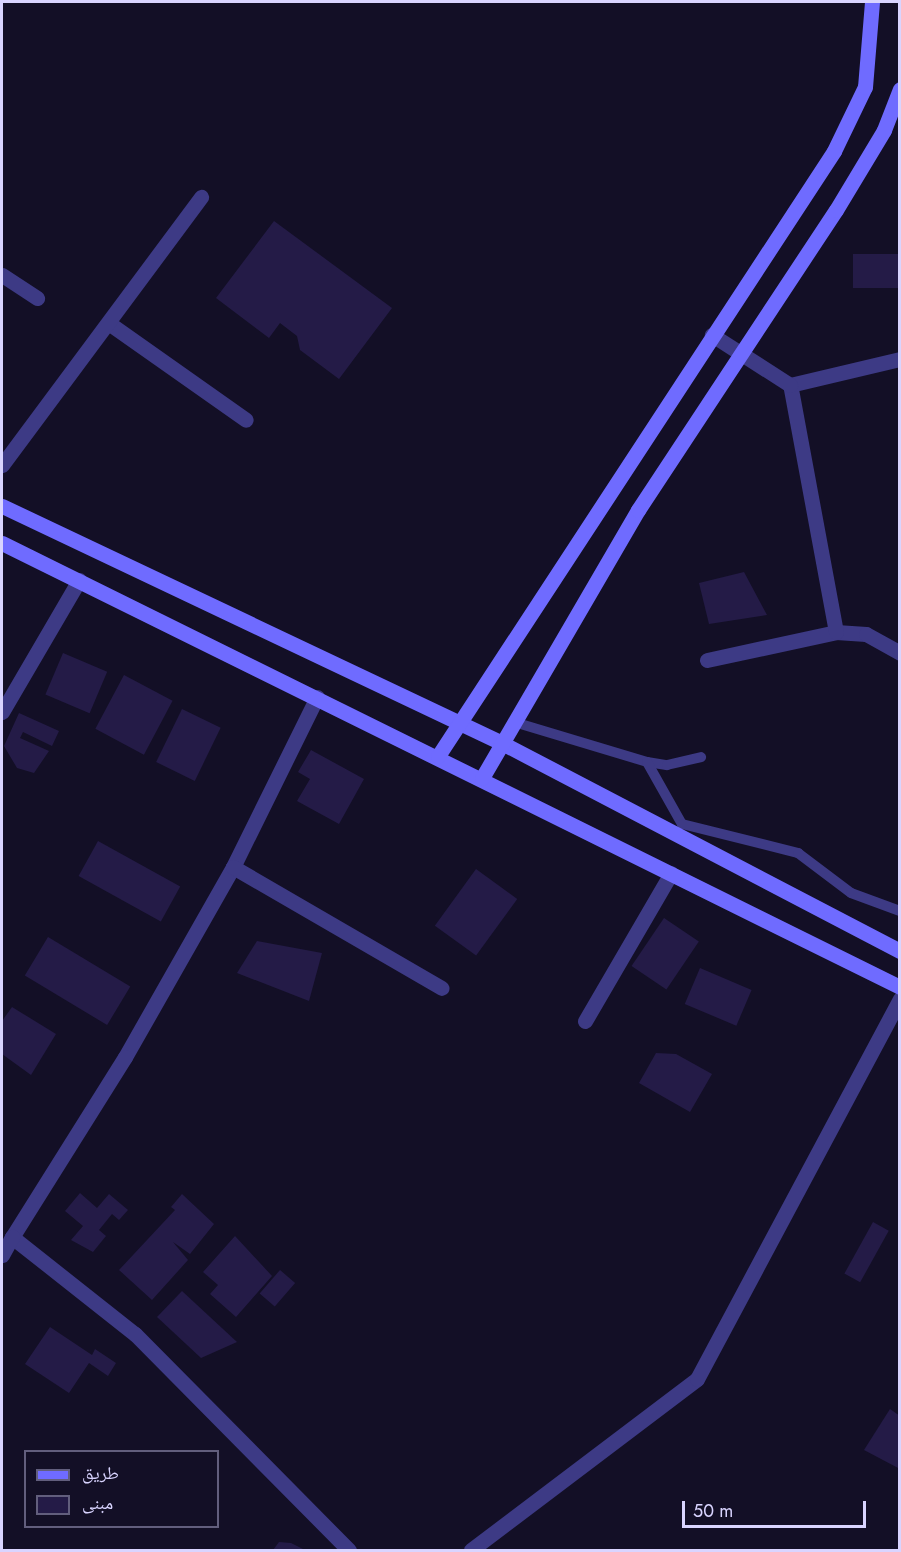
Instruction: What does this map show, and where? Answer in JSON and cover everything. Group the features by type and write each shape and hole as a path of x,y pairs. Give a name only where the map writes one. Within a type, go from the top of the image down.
{"main road":[{"path":"438,756 850,123 865,87 872,2"},
{"path":"482,778 638,510 743,356 884,130 900,89"},
{"path":"2,506 502,743 900,951"},
{"path":"2,543 438,756 900,987"}],"street":[{"path":"2,465 110,324 201,198"},
{"path":"2,275 37,298"},
{"path":"110,324 246,420"},
{"path":"712,335 790,385 900,359"},
{"path":"790,385 836,632"},
{"path":"2,712 79,580"},
{"path":"707,660 836,632 866,634 900,653"},
{"path":"2,1255 125,1057 233,867 317,697"},
{"path":"233,867 442,988"},
{"path":"585,1021 671,873"},
{"path":"471,1551 697,1379 900,999"},
{"path":"12,1237 135,1334 349,1551"}],"lane":[{"path":"514,722 647,762 666,765 701,758"},
{"path":"647,762 682,824 798,853 851,892 900,910"}],"building":[{"path":"274,221 392,308 339,379 300,350 297,336 280,323 269,338 216,298"},
{"path":"853,254 900,254 900,288 853,288"},
{"path":"744,572 767,615 709,624 699,583"},
{"path":"63,653 107,672 90,713 45,694"},
{"path":"124,675 173,701 144,755 95,729"},
{"path":"182,709 221,728 195,781 156,762"},
{"path":"19,713 59,731 52,746 23,732 20,738 49,751 34,773 17,768 4,746"},
{"path":"311,750 364,779 339,824 297,801 310,779 298,772"},
{"path":"98,841 180,887 161,922 79,876"},
{"path":"476,869 517,899 476,956 435,926"},
{"path":"664,918 699,941 666,990 632,966"},
{"path":"48,937 130,986 107,1025 25,976"},
{"path":"257,941 322,953 309,1001 237,973"},
{"path":"700,968 752,990 736,1026 685,1004"},
{"path":"12,1007 56,1034 31,1075 2,1054 2,1021"},
{"path":"656,1053 676,1054 712,1074 690,1112 639,1083"},
{"path":"80,1193 97,1208 109,1194 128,1210 119,1220 112,1214 99,1230 106,1236 93,1252 71,1240 83,1226 65,1211"},
{"path":"182,1194 214,1224 190,1254 173,1242 188,1260 152,1300 119,1270 175,1210 171,1207"},
{"path":"873,1222 889,1231 860,1282 844,1274"},
{"path":"235,1236 272,1276 236,1317 210,1294 218,1285 203,1272"},
{"path":"280,1270 295,1283 275,1307 260,1293"},
{"path":"182,1291 237,1342 201,1358 157,1317"},
{"path":"50,1327 92,1355 95,1349 116,1363 108,1376 89,1363 69,1393 25,1364"},
{"path":"890,1409 900,1416 900,1469 864,1450"},
{"path":"279,1542 291,1543 305,1550 273,1550"}]}
